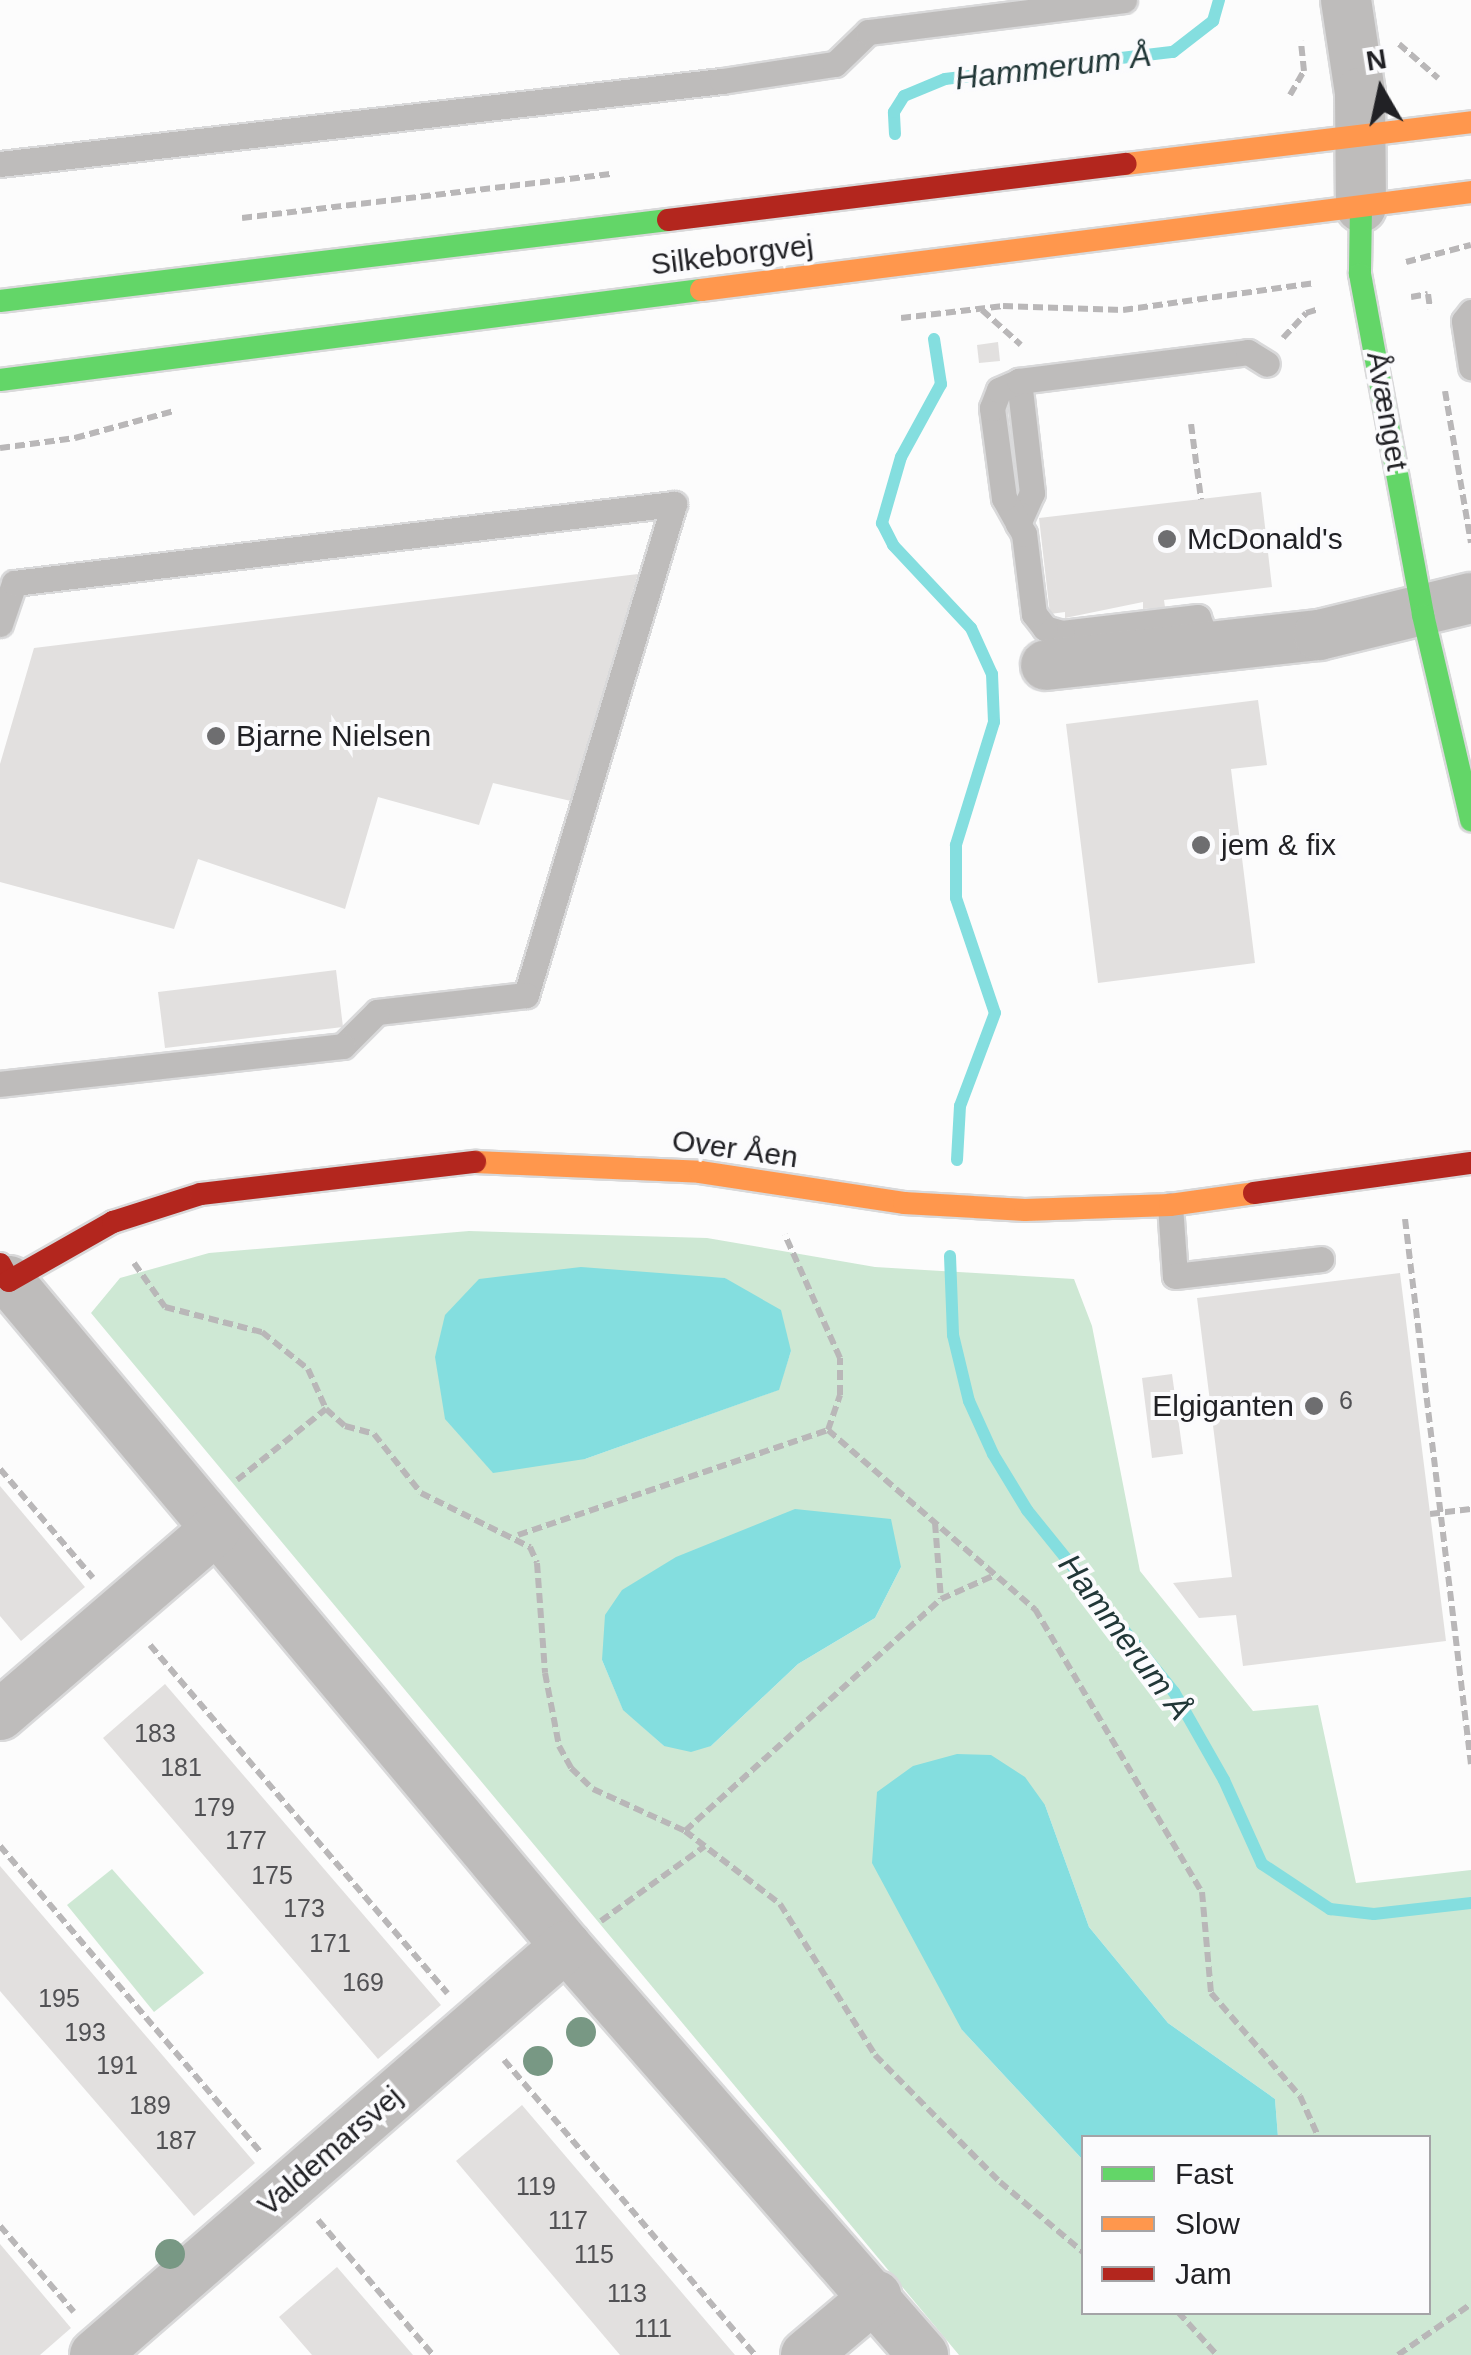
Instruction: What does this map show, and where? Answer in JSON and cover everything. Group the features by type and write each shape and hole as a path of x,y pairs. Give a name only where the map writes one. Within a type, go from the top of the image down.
{"main road":[{"name":"Silkeborgvej","path":"0,302 1471,122"},
{"name":"Silkeborgvej","path":"0,380 1471,192"},
{"name":"Åvænget","path":"1361,207 1360,274 1423,615 1471,820"},
{"name":"Over Åen","path":"5,1273 113,1222 200,1194 480,1162 700,1172 904,1203 991,1208 1170,1205 1471,1163"}],"street":[{"path":"1346,0 1361,134 1361,207"},
{"path":"1046,665 1210,649 1423,615 1471,598"},
{"path":"5,1273 566,1946 876,2296 923,2355"},
{"path":"0,1715 121,1611 207,1520"},
{"name":"Valdemarsvej","path":"99,2351 566,1946"},
{"path":"806,2355 876,2296"}],"lane":[{"path":"0,164 722,82 835,64 868,32 1124,0"},
{"path":"1471,312 1464,320 1471,368"},
{"path":"1210,649 1198,616 1062,633 1045,628 1034,614 1018,524 1004,498 992,408 999,390 1031,379 1248,352 1267,364"},
{"path":"0,624 14,583 674,504 526,995 377,1012 344,1046 0,1084"},
{"path":"1170,1205 1175,1276 1321,1259"}],"path":[{"path":"886,320 981,309 1123,310 1360,274 1471,246"},
{"path":"981,309 1042,365 1031,379"},
{"path":"0,448 75,438 186,407"},
{"path":"1191,424 1201,499"},
{"path":"1400,1173 1471,1764"},
{"path":"113,1222 146,1289 165,1307 262,1332 308,1370 326,1409 345,1426 374,1434 421,1494 516,1536 537,1563 545,1674 560,1746 572,1768 593,1789 685,1831 780,1904 875,2055 1000,2182 1081,2250"},
{"path":"776,1229 792,1240 840,1358 840,1395 828,1430"},
{"path":"207,1520 326,1409"},
{"path":"516,1536 828,1430"},
{"path":"828,1430 995,1575 1054,1636 1202,1892 1211,1993 1300,2096 1318,2135"},
{"path":"0,1469 755,2355"},
{"path":"1430,1514 1471,1509"},
{"path":"935,1522 941,1599"},
{"path":"685,1831 941,1599 995,1575"},
{"path":"0,1846 434,2355"},
{"path":"566,1946 706,1846"},
{"path":"0,2226 99,2351"},
{"path":"1398,2355 1471,2304"},
{"path":"1181,2315 1216,2355"}],"green space":[{"path":"469,1231 707,1238 875,1267 1074,1279 1092,1326 1140,1571 1253,1711 1318,1705 1356,1883 1471,1870 1471,2355 959,2355 91,1313 120,1278 209,1253","holes":["681,1277 725,1278 791,1351 778,1390 585,1459","901,1567 875,1618 798,1664 711,1746 664,1746 623,1709 602,1660","1045,1805 1089,1927 1168,2023 1275,2099 1278,2135 1431,2135 1431,2315 1081,2315 1081,2158 962,2030"]},
{"path":"112,1869 204,1973 154,2012 67,1905"}],"water":[{"path":"581,1267 725,1278 781,1310 791,1351 779,1390 585,1459 493,1473 445,1419 435,1357 445,1315 479,1279"},
{"path":"795,1509 891,1519 901,1567 875,1618 798,1664 711,1746 691,1752 664,1746 623,1710 602,1660 605,1615 622,1590 676,1557"},
{"path":"957,1754 991,1755 1025,1777 1045,1805 1089,1927 1168,2023 1275,2099 1278,2135 1081,2135 1081,2158 962,2030 872,1863 877,1792 913,1766"}],"building":[{"path":"998,342 1000,361 979,363 977,345"},
{"path":"1261,492 1272,587 1164,600 1165,607 1143,609 1143,602 1065,618 1065,612 1050,614 1039,518"},
{"path":"638,574 571,801 493,783 479,825 378,797 345,909 198,859 174,929 0,882 0,764 34,648"},
{"path":"1258,700 1267,765 1231,769 1255,963 1098,983 1066,724"},
{"path":"336,970 343,1027 165,1048 158,992"},
{"name":"Elgiganten","path":"1400,1273 1446,1641 1243,1666 1236,1615 1199,1618 1173,1583 1232,1577 1197,1298"},
{"path":"1172,1374 1183,1454 1152,1458 1142,1378"},
{"path":"0,1486 85,1587 21,1641 0,1616"},
{"path":"165,1684 441,2005 378,2059 103,1738"},
{"path":"0,1866 255,2163 194,2216 0,1991"},
{"path":"522,2105 735,2355 620,2355 456,2161"},
{"path":"0,2244 71,2328 40,2355 0,2355"},
{"path":"337,2267 413,2355 312,2355 279,2317"}],"waterway":[{"name":"Hammerum Å","path":"895,134 894,112 904,96 945,79 1173,52 1213,21 1219,0"},
{"name":"Hammerum Å","path":"934,339 941,384 901,457 882,523 893,545 971,628 992,674 994,722 956,845 956,898 995,1013 960,1106 957,1160"},
{"name":"Hammerum Å","path":"950,1256 953,1335 969,1401 993,1454 1027,1510 1174,1692 1224,1780 1262,1864 1330,1909 1374,1914 1471,1903"}],"traffic: fast":[{"path":"1361,207 1360,274 1423,615 1471,820"},
{"path":"0,301 668,220"},
{"path":"0,380 701,290"}],"traffic: slow":[{"path":"1126,164 1471,122"},
{"path":"701,290 1471,192"},
{"path":"475,1162 700,1172 904,1203 1025,1210 1170,1205 1254,1193"}],"traffic: jam":[{"path":"668,220 1126,164"},
{"path":"0,1264 9,1281 113,1222 201,1194 475,1162"},
{"path":"1254,1193 1471,1163"}],"place":[{"name":"McDonald's","path":"1167,539"},
{"name":"Bjarne Nielsen","path":"216,736"},
{"name":"jem & fix","path":"1201,845"},
{"name":"Elgiganten","path":"1314,1406"}]}
